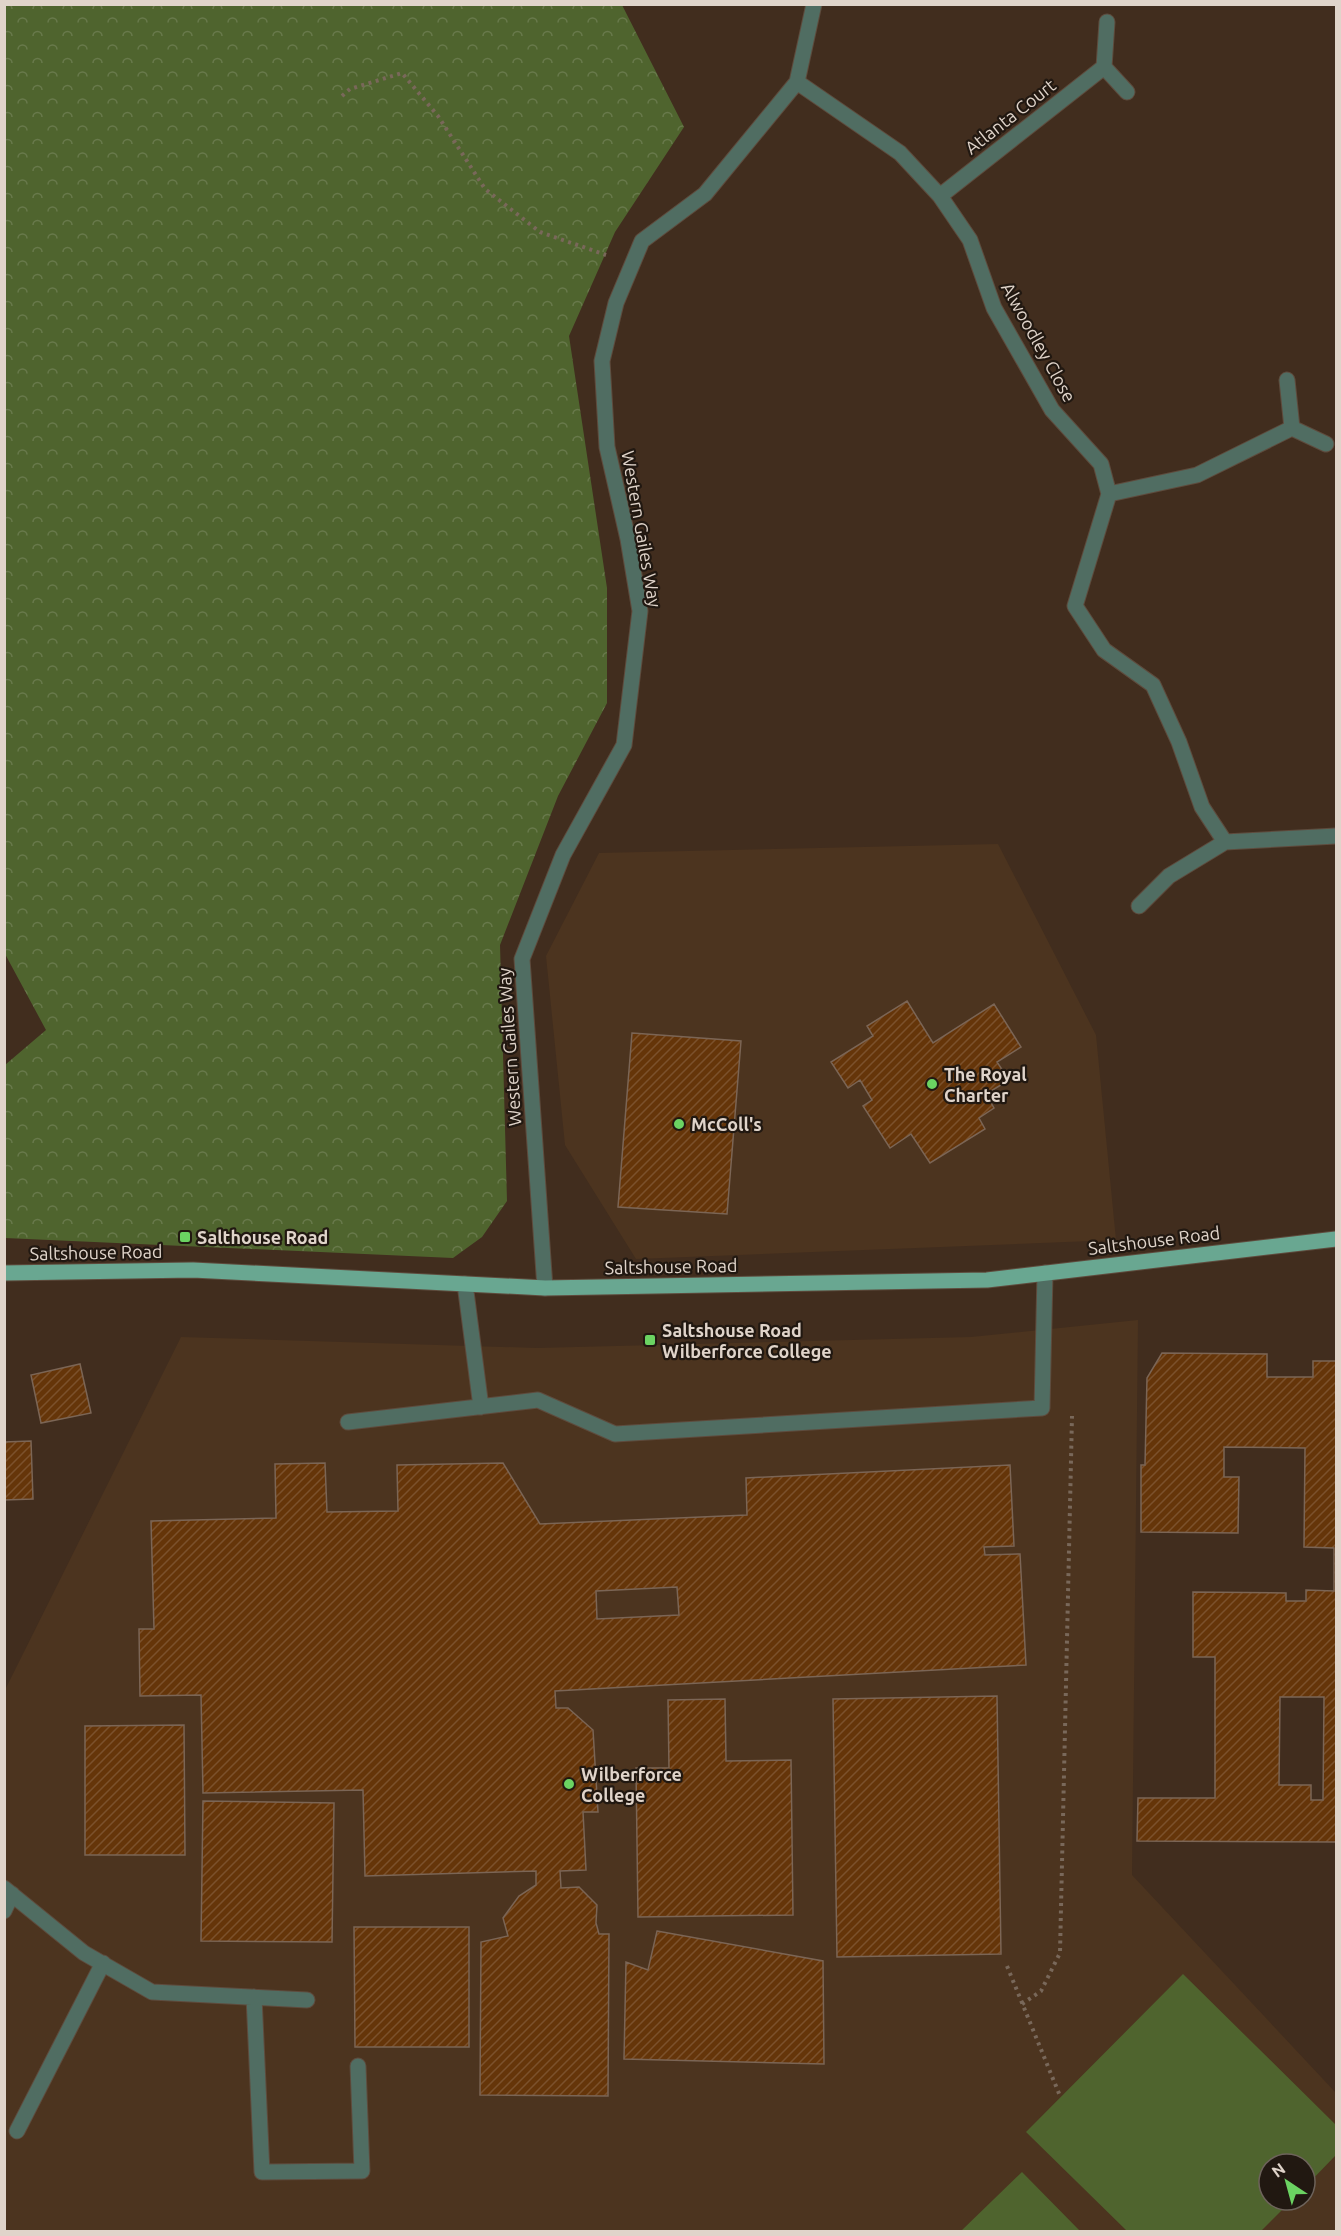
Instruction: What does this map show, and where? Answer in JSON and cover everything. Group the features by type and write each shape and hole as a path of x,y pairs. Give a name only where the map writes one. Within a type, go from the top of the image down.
{"main road":[{"name":"Saltshouse Road","path":"4,1273 192,1270 545,1288 987,1280 1336,1239"}],"street":[{"name":"Western Gailes Way","path":"545,1288 522,959 562,855 624,745 640,611 628,539 607,447 602,361 616,303 642,241 705,194 797,82 814,4"},
{"path":"1107,22 1104,67 1127,92"},
{"name":"Atlanta Court","path":"940,196 1104,67"},
{"name":"Alwoodley Close","path":"797,82 900,153 940,196 970,240 994,308 1052,411 1101,464 1108,494 1075,606 1104,650 1154,685 1179,742 1202,807 1225,842"},
{"path":"1287,380 1292,428"},
{"path":"1108,494 1197,476 1292,428"},
{"path":"1292,428 1326,444"},
{"path":"1139,906 1169,876 1225,842 1336,836"},
{"path":"348,1422 538,1400 615,1434 1042,1408 1045,1273"},
{"path":"465,1284 481,1407"},
{"path":"4,1911 8,1891 84,1953 152,1992 307,2000"},
{"path":"17,2131 102,1963"},
{"path":"255,1997 262,2172 362,2171 358,2067"}],"path":[{"path":"342,96 350,89 402,73 438,116 485,189 540,232 633,264"},
{"path":"1022,2004 1041,1991 1060,1953 1072,1398 1042,1408"},
{"path":"1007,1966 1060,2096"}],"shaded area":[{"path":"998,844 1096,1035 1116,1240 636,1259 565,1145 546,956 599,853"},
{"name":"Wilberforce College","path":"1138,1320 1132,1875 1336,2093 1336,2231 5,2231 4,1692 181,1337 537,1348 971,1337"}],"green space":[{"path":"5,4 622,5 684,127 615,232 569,336 607,588 607,703 558,796 500,945 507,1201 482,1237 453,1258 5,1238 5,1065 46,1030 4,952"},
{"path":"1183,1974 1336,2125 1336,2155 1317,2175 1317,2152 1257,2152 1257,2212 1280,2212 1261,2231 1127,2231 1026,2132"},
{"path":"1022,2172 1080,2231 961,2231"}],"building":[{"name":"The Royal Charter","path":"907,1001 933,1043 994,1004 1021,1047 997,1062 1009,1080 986,1094 994,1108 979,1118 985,1129 930,1163 911,1134 890,1148 863,1106 872,1100 860,1080 848,1088 831,1062 873,1036 867,1026"},
{"name":"McColl's","path":"632,1033 741,1041 727,1214 618,1207"},
{"path":"1162,1353 1267,1354 1267,1377 1313,1377 1313,1361 1336,1361 1336,1842 1137,1841 1138,1798 1215,1798 1215,1657 1193,1657 1193,1592 1286,1593 1286,1601 1306,1601 1306,1590 1334,1591 1334,1548 1304,1547 1305,1448 1224,1447 1224,1477 1239,1477 1238,1533 1141,1532 1141,1465 1145,1465 1147,1378","holes":["1280,1697 1324,1697 1323,1800 1311,1800 1311,1785 1279,1785"]},
{"path":"80,1364 91,1413 41,1423 31,1375"},
{"path":"31,1441 33,1499 4,1500 4,1442"},
{"path":"325,1463 327,1512 398,1511 397,1465 503,1463 540,1524 747,1515 746,1478 1010,1465 1014,1546 984,1547 985,1555 1020,1554 1026,1665 555,1691 556,1708 568,1708 593,1730 598,1812 583,1812 586,1870 560,1871 561,1888 579,1887 597,1905 596,1923 599,1934 609,1934 608,2096 480,2095 481,1942 508,1936 503,1918 519,1896 536,1885 536,1871 365,1876 363,1790 203,1793 201,1695 140,1696 139,1629 154,1629 151,1521 276,1518 275,1464","holes":["677,1587 679,1615 597,1619 596,1591"]},
{"path":"997,1696 1001,1954 837,1957 833,1699"},
{"path":"725,1699 726,1761 791,1760 793,1915 638,1917 636,1768 669,1768 668,1700"},
{"path":"184,1725 185,1855 85,1855 85,1726"},
{"path":"203,1801 334,1803 332,1942 201,1941"},
{"path":"354,1927 469,1927 469,2047 355,2047"},
{"path":"657,1931 823,1961 824,2064 624,2059 626,1962 648,1970"}],"place":[{"name":"The Royal Charter","path":"932,1084"},
{"name":"McColl's","path":"679,1124"},
{"name":"Salthouse Road","path":"185,1237"},
{"name":"Saltshouse Road Wilberforce College","path":"650,1340"},
{"name":"Wilberforce College","path":"569,1784"}]}
